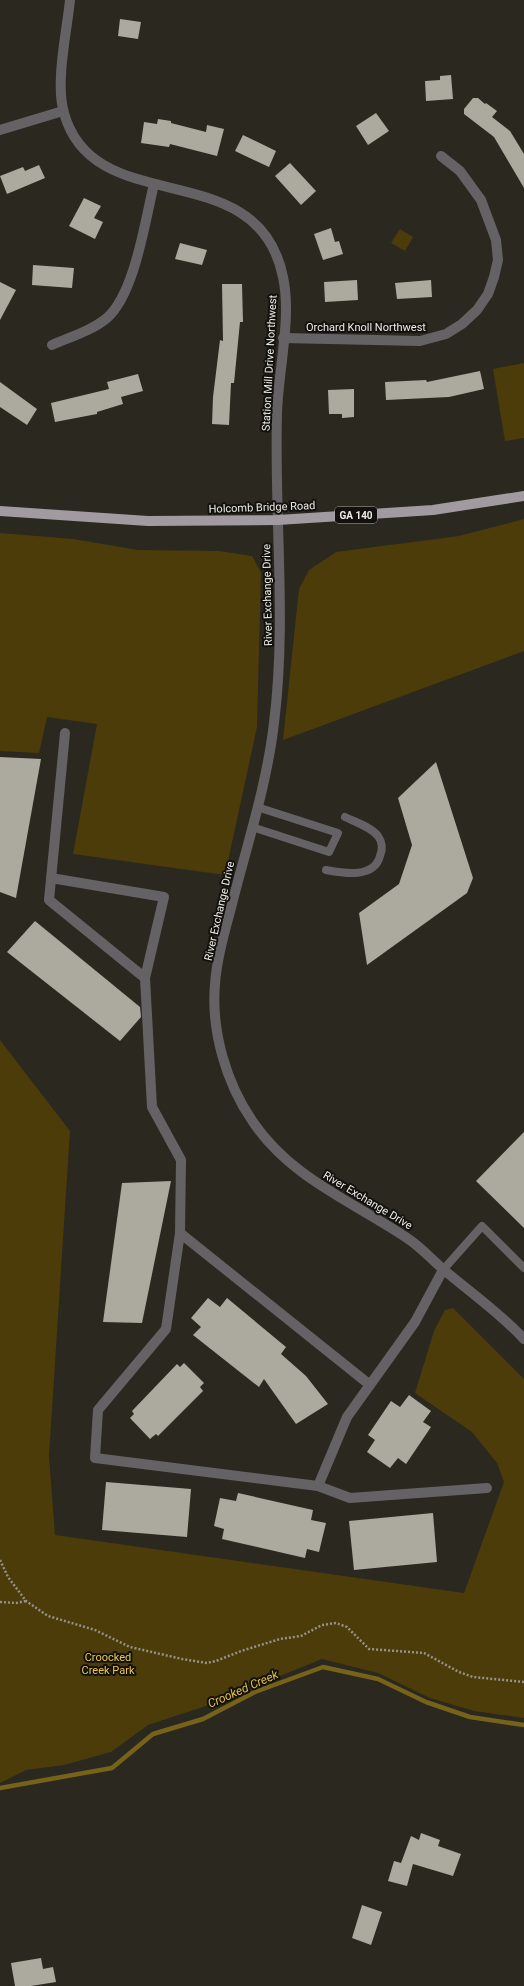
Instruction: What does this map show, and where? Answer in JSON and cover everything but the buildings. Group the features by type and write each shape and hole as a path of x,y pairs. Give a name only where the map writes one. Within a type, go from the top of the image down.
{"main road":[{"name":"Holcomb Bridge Road","path":"0,511 148,521 278,520 433,510 524,496"}],"street":[{"name":"Station Mill Drive Northwest","path":"70,0 61,90 63,111 70,129 84,149 102,164 125,177 217,200 235,208 251,220 265,234 276,254 283,276 286,303 277,414 278,520"},
{"path":"0,130 63,111"},
{"name":"Orchard Knoll Northwest","path":"283,338 420,341 446,334 462,324 478,310 488,294 494,277 498,260 496,240 481,200 460,171 441,156"},
{"path":"52,345 91,328 107,318 119,304 129,284 154,184"},
{"name":"River Exchange Drive","path":"278,520 280,659 274,726 257,808 220,950 215,987 217,1028 222,1055 233,1087 252,1121 273,1148 301,1174 411,1241 443,1270 512,1326 524,1339"},
{"path":"65,733 49,900 145,978"},
{"path":"51,878 164,896 145,978 152,1107 181,1160 180,1233 166,1329 98,1410 95,1458 318,1486 350,1498 487,1488"},
{"path":"180,1233 370,1385"},
{"path":"318,1486 347,1417 415,1322 443,1270"}],"lane":[{"path":"252,827 329,852 338,833 257,808"},
{"path":"326,870 346,874 365,872 379,862 383,847 377,835 345,817"},
{"path":"443,1270 482,1226 524,1268"}],"path":[{"path":"0,1560 8,1577 26,1601 48,1616 95,1630 130,1647 207,1663 280,1639 301,1636 322,1625 336,1623 347,1627 369,1648 424,1653 459,1672 473,1677 524,1682"},
{"path":"0,1602 16,1603 26,1601"}],"green space":[{"path":"400,229 413,237 405,251 391,243"},
{"path":"524,363 524,438 505,441 493,369"},
{"path":"524,519 524,651 283,740 299,589 309,570 336,552 459,536"},
{"path":"0,533 73,539 138,550 219,551 252,556 261,573 257,727 225,875 73,854 97,724 47,717 39,753 0,751"},
{"name":"Croocked Creek Park","path":"0,1040 70,1131 49,1456 55,1535 464,1593 504,1482 497,1463 472,1432 415,1393 434,1331 445,1310 453,1308 524,1379 524,1718 474,1711 430,1698 378,1673 322,1659 203,1707 148,1725 111,1752 64,1765 26,1770 0,1783"}],"waterway":[{"name":"Crooked Creek","path":"0,1788 112,1768 153,1734 203,1719 255,1692 323,1667 378,1679 426,1702 470,1717 524,1725"}]}
